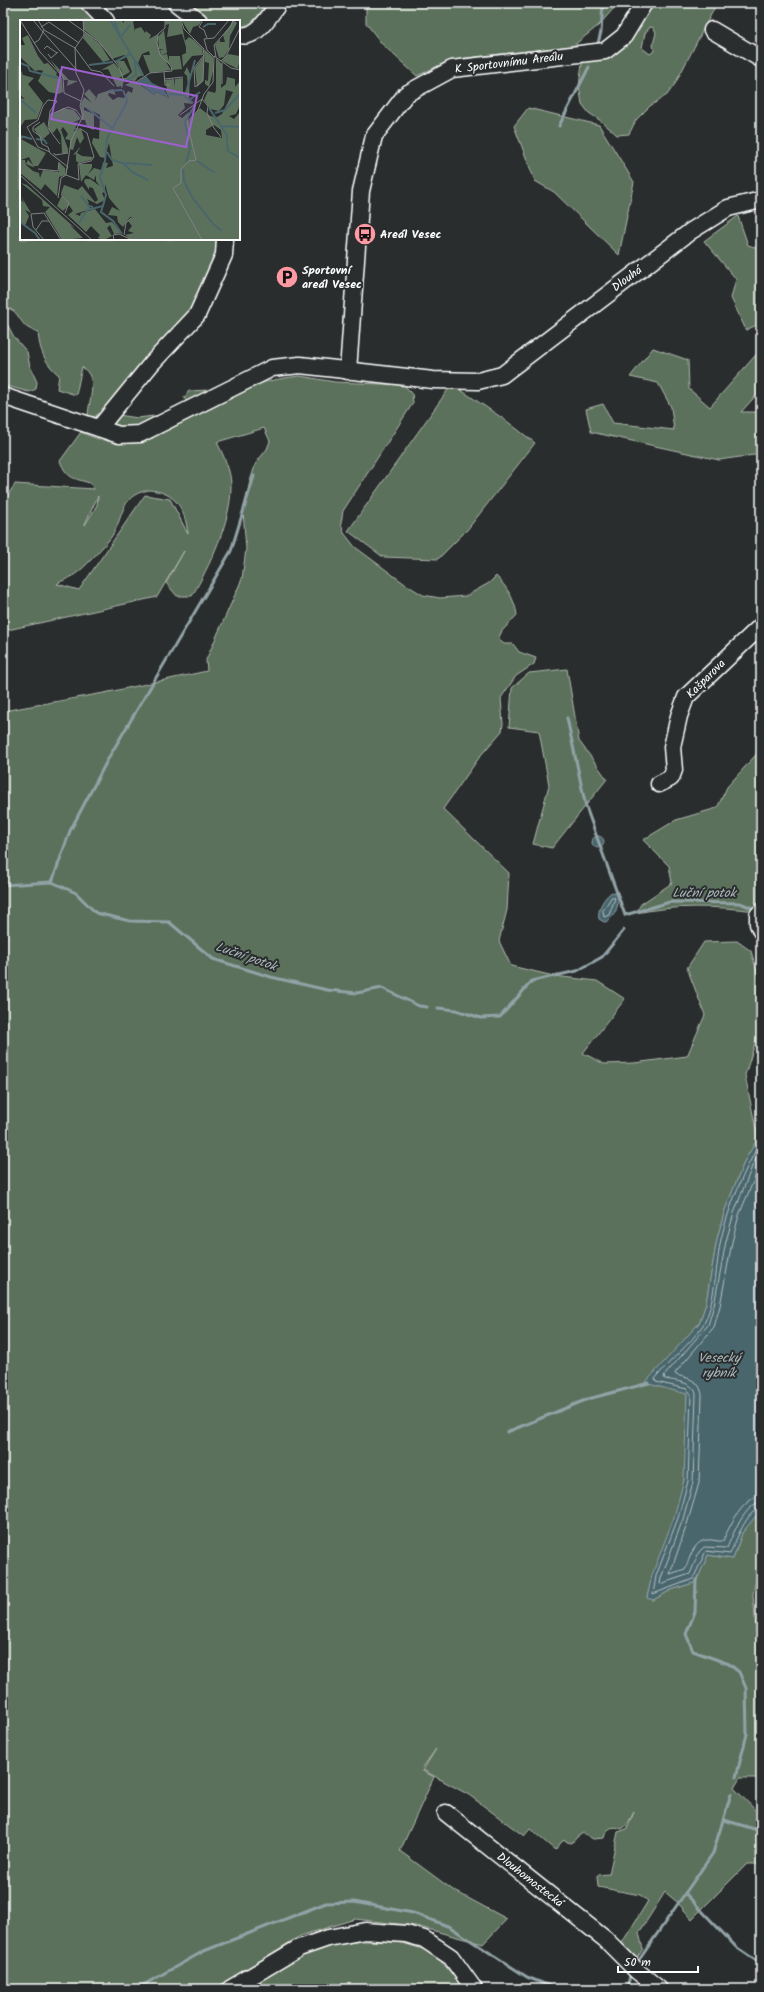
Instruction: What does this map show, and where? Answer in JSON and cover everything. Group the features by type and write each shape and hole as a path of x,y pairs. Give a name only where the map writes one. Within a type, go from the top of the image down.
{"street":[{"path":"89,3 105,20"},
{"path":"176,3 198,20"},
{"path":"240,35 244,36 262,27 276,7 276,3"},
{"name":"K Sportovnímu Areálu","path":"348,370 361,191 374,136 406,94 452,69 605,51 624,36 644,3"},
{"path":"712,30 761,58"},
{"name":"Dlouhá","path":"348,370 433,380 478,381 502,375 691,231 728,208 761,200"},
{"path":"99,428 152,363 196,315 224,255 225,240"},
{"path":"3,396 119,435 140,434 272,368 300,365 348,370"},
{"name":"Kašparova","path":"659,784 671,778 674,770 672,747 679,716 686,697 761,626"},
{"path":"761,912 758,915 758,924 761,931"},
{"name":"Dlouhomostecká","path":"446,1813 605,1939 612,1948 659,1989"},
{"path":"230,1989 299,1948 328,1938 365,1931 406,1934 424,1939 450,1957 474,1989"}],"green space":[{"path":"3,3 85,3 100,20 20,20 20,240 217,240 212,264 203,288 191,311 176,332 160,352 107,409 94,417 88,415 92,383 87,372 82,367 76,395 57,389 59,375 46,361 41,350 38,332 28,328 16,313 10,309 6,308 3,314"},
{"path":"186,3 268,3 261,16 253,22 240,28 240,20 211,20"},
{"path":"366,3 616,3 614,8 599,25 573,46 465,58 446,62 417,76 382,44 366,23"},
{"path":"655,3 717,3 675,84 667,95 650,106 636,120 629,134 617,135 589,113 582,104 579,86 582,63 615,52 628,42","holes":["650,27 654,28 656,33 653,44 654,51 650,54 642,48 645,33"]},
{"path":"528,108 599,125 634,182 619,255 554,192 535,181 514,126"},
{"path":"738,216 748,245 761,249 761,323 746,330 731,298 736,279 704,241"},
{"path":"3,316 14,337 27,352 30,367 37,382 36,389 29,392 3,385"},
{"path":"653,348 688,360 689,389 710,407 761,349 761,390 741,412 761,412 761,454 719,460 591,432 586,409 603,404 613,423 674,430 671,407 658,383 630,377"},
{"path":"300,376 335,382 404,385 412,393 413,403 343,511 341,523 344,533 355,547 405,584 423,595 440,598 466,596 489,583 496,576 510,594 517,615 502,631 498,639 504,644 513,644 519,652 536,658 534,664 516,676 501,698 503,724 502,731 481,755 443,809 509,873 507,910 499,941 511,966 554,976 597,981 625,999 583,1053 604,1064 634,1063 687,1056 705,1015 687,968 704,942 737,941 751,951 758,975 761,998 761,1024 745,1075 758,1139 745,1160 725,1210 717,1239 706,1303 700,1322 646,1383 687,1393 684,1480 677,1510 656,1567 647,1597 653,1600 671,1590 696,1582 708,1555 733,1559 742,1533 759,1512 759,1567 753,1594 757,1640 761,1639 761,1778 740,1778 734,1788 761,1816 761,1864 747,1864 692,1919 677,1902 665,1892 639,1933 643,1949 633,1964 620,1946 648,1901 640,1895 598,1887 597,1875 609,1874 618,1832 627,1829 634,1812 627,1825 622,1829 616,1827 610,1828 606,1832 604,1838 593,1839 583,1833 572,1843 567,1842 564,1839 555,1850 530,1829 524,1836 469,1795 423,1770 436,1749 421,1770 434,1777 400,1851 453,1890 507,1919 483,1944 416,1926 355,1919 300,1936 220,1985 208,1989 3,1989 3,711 104,693 207,671 206,660 242,579 246,549 243,511 256,463 267,449 270,441 264,428 217,442 231,479 228,513 224,528 212,557 192,596 177,596 166,583 184,551 157,597 3,631 3,503 15,484 94,489 90,483 74,478 68,474 60,461 81,432 99,439 117,442 153,438 117,437 110,426 118,415 138,418 161,415 184,418 194,411 184,398 189,391 209,390 215,399 257,384","holes":["149,490 166,494 178,503 187,525 188,534 170,499 145,495 79,590 57,584 72,576 88,563 109,540 118,524 123,509 132,497","98,496 97,505 85,525 85,524"]},
{"path":"452,384 508,422 535,443 467,530 438,559 383,557 348,531"},
{"path":"567,669 579,741 607,779 552,848 533,844 549,785 539,731 509,727 512,688 529,673"},
{"path":"761,749 761,906 756,911 696,907 651,910 636,913 641,904 672,883 669,866 643,840 676,820 717,808 727,787"},
{"path":"361,1941 399,1942 433,1952 465,1989 243,1989 298,1956 329,1946"}],"water":[{"path":"596,836 600,836 604,842 600,848 596,848 592,844 592,840"},
{"path":"612,892 617,894 618,897 616,911 608,921 604,922 599,919 600,907 604,900"},
{"name":"Vesecký rybník","path":"761,1133 761,1510 742,1533 733,1559 708,1555 696,1582 671,1590 653,1600 647,1598 652,1575 674,1517 684,1480 687,1394 645,1383 700,1322 706,1303 717,1239 725,1210 745,1160"}],"waterway":[{"path":"598,43 601,32 603,3"},
{"path":"559,126 589,67"},
{"path":"52,882 70,831 109,757 231,551 254,476"},
{"path":"567,718 586,807 625,915"},
{"name":"Luční potok","path":"3,885 52,882 76,893 96,913 130,921 169,922 213,959 271,977 327,990 357,993 382,988 419,1006 427,1007"},
{"name":"Luční potok","path":"625,915 670,902 740,903 757,910"},
{"name":"Luční potok","path":"438,1008 456,1010 481,1018 500,1017 532,981 577,971 602,957 624,930"},
{"path":"507,1432 588,1399 649,1383"},
{"path":"696,1580 695,1612 686,1634 693,1651 729,1664 739,1672 746,1688 747,1734 736,1777"},
{"path":"639,1960 713,1853 731,1794"},
{"path":"724,1820 761,1831"},
{"path":"685,1893 736,1947 761,1964"},
{"path":"136,1989 204,1951 326,1903 354,1902 413,1913 450,1927 527,1977 557,1989"},
{"path":"627,1989 631,1971"}],"place":[{"name":"Areál Vesec","path":"365,234"},
{"name":"Sportovní areál Vesec","path":"287,277"}]}
